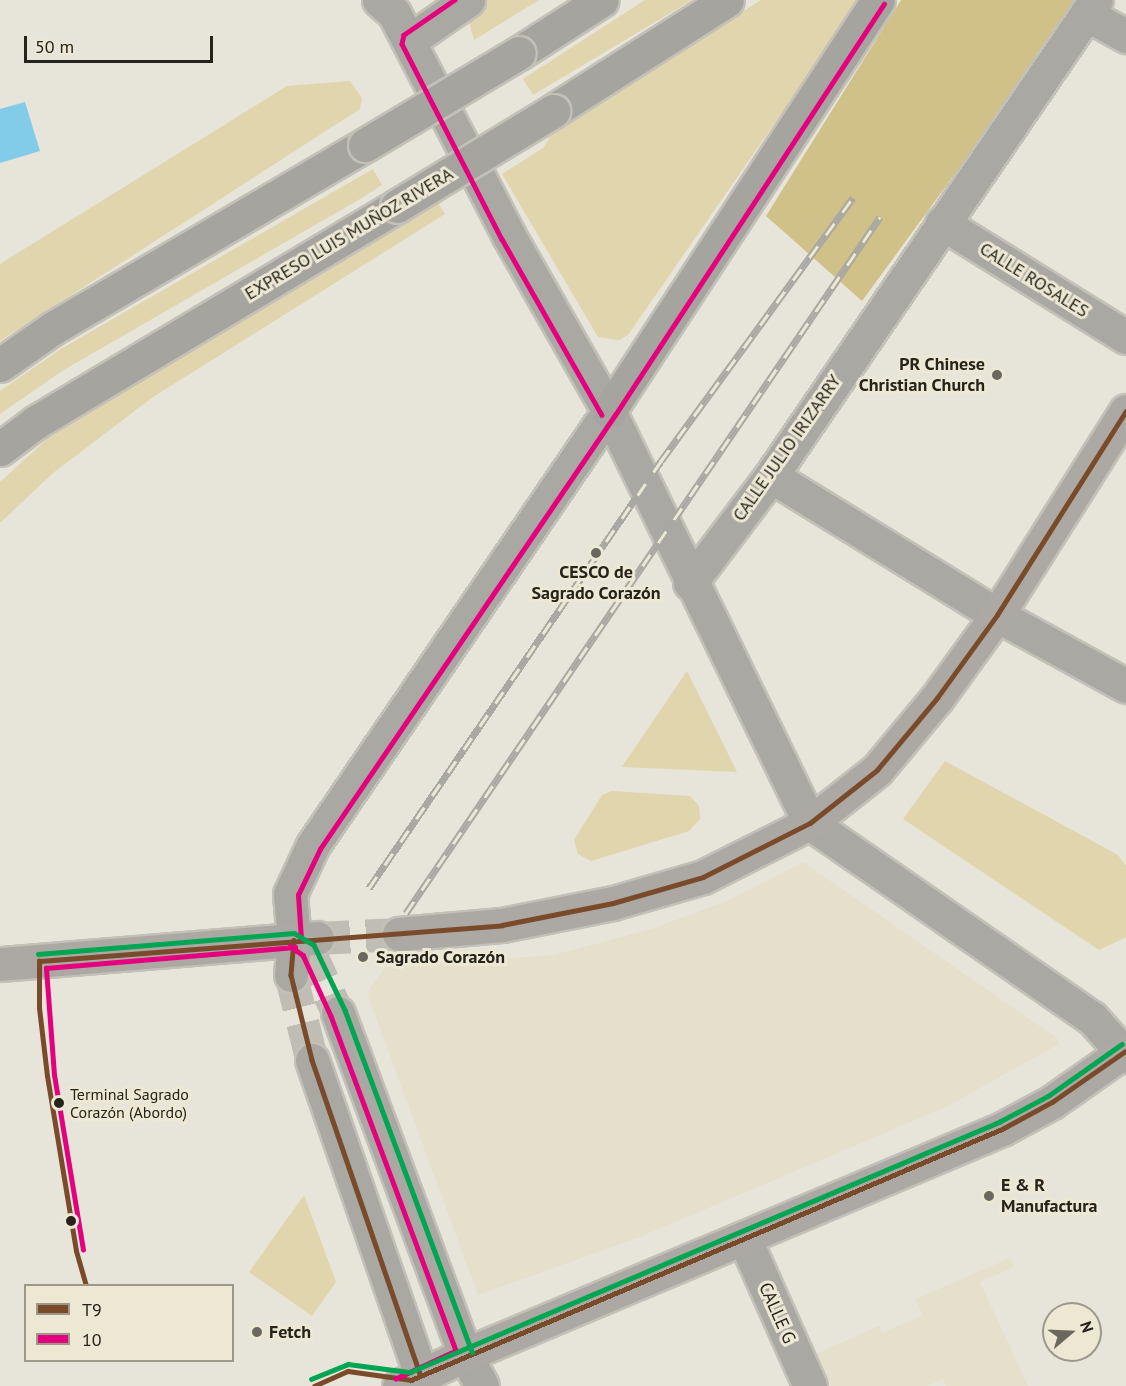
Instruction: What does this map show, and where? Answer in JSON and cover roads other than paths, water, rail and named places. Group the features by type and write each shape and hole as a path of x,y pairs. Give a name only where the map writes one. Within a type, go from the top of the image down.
{"highway":[{"path":"0,364 53,328 519,53 602,0"},
{"name":"EXPRESO LUIS MUÑOZ RIVERA","path":"0,449 36,422 554,111 727,0"},
{"path":"609,411 878,0"}],"main road":[{"path":"399,934 501,926 613,903 703,877 810,823 877,770 938,698 997,615 1126,411"},
{"path":"0,964 303,951"},
{"path":"415,1383 465,1355 745,1240 1002,1129 1052,1102 1125,1053"}],"street":[{"path":"468,0 395,14 509,236 609,411 690,583 810,823 1092,1018 1125,1053"},
{"path":"1091,7 1126,36"},
{"name":"CALLE JULIO IRIZARRY","path":"690,583 771,476 1091,7"},
{"name":"CALLE ROSALES","path":"942,223 1126,337"},
{"path":"303,951 290,894 313,845 609,411"},
{"path":"771,476 997,615 1126,686"},
{"path":"338,1013 465,1355 482,1386"},
{"path":"312,1060 415,1383"},
{"name":"CALLE G","path":"745,1240 810,1386"}],"water":[{"path":"25,102 40,151 0,163 0,109"}],"tunnel":[{"path":"317,938 399,934"},
{"path":"309,950 338,1013"},
{"path":"291,975 312,1060"}],"railway":[{"path":"369,888 661,461 853,198"},
{"path":"406,913 880,217"}],"place":[{"name":"PR Chinese Christian Church","path":"997,375"},
{"name":"CESCO de Sagrado Corazón","path":"596,553"},
{"name":"Sagrado Corazón","path":"363,957"},
{"name":"Terminal Sagrado Corazón (Abordo)","path":"59,1103"},
{"name":"E & R Manufactura","path":"989,1196"},
{"name":"Fetch","path":"257,1332"}]}
